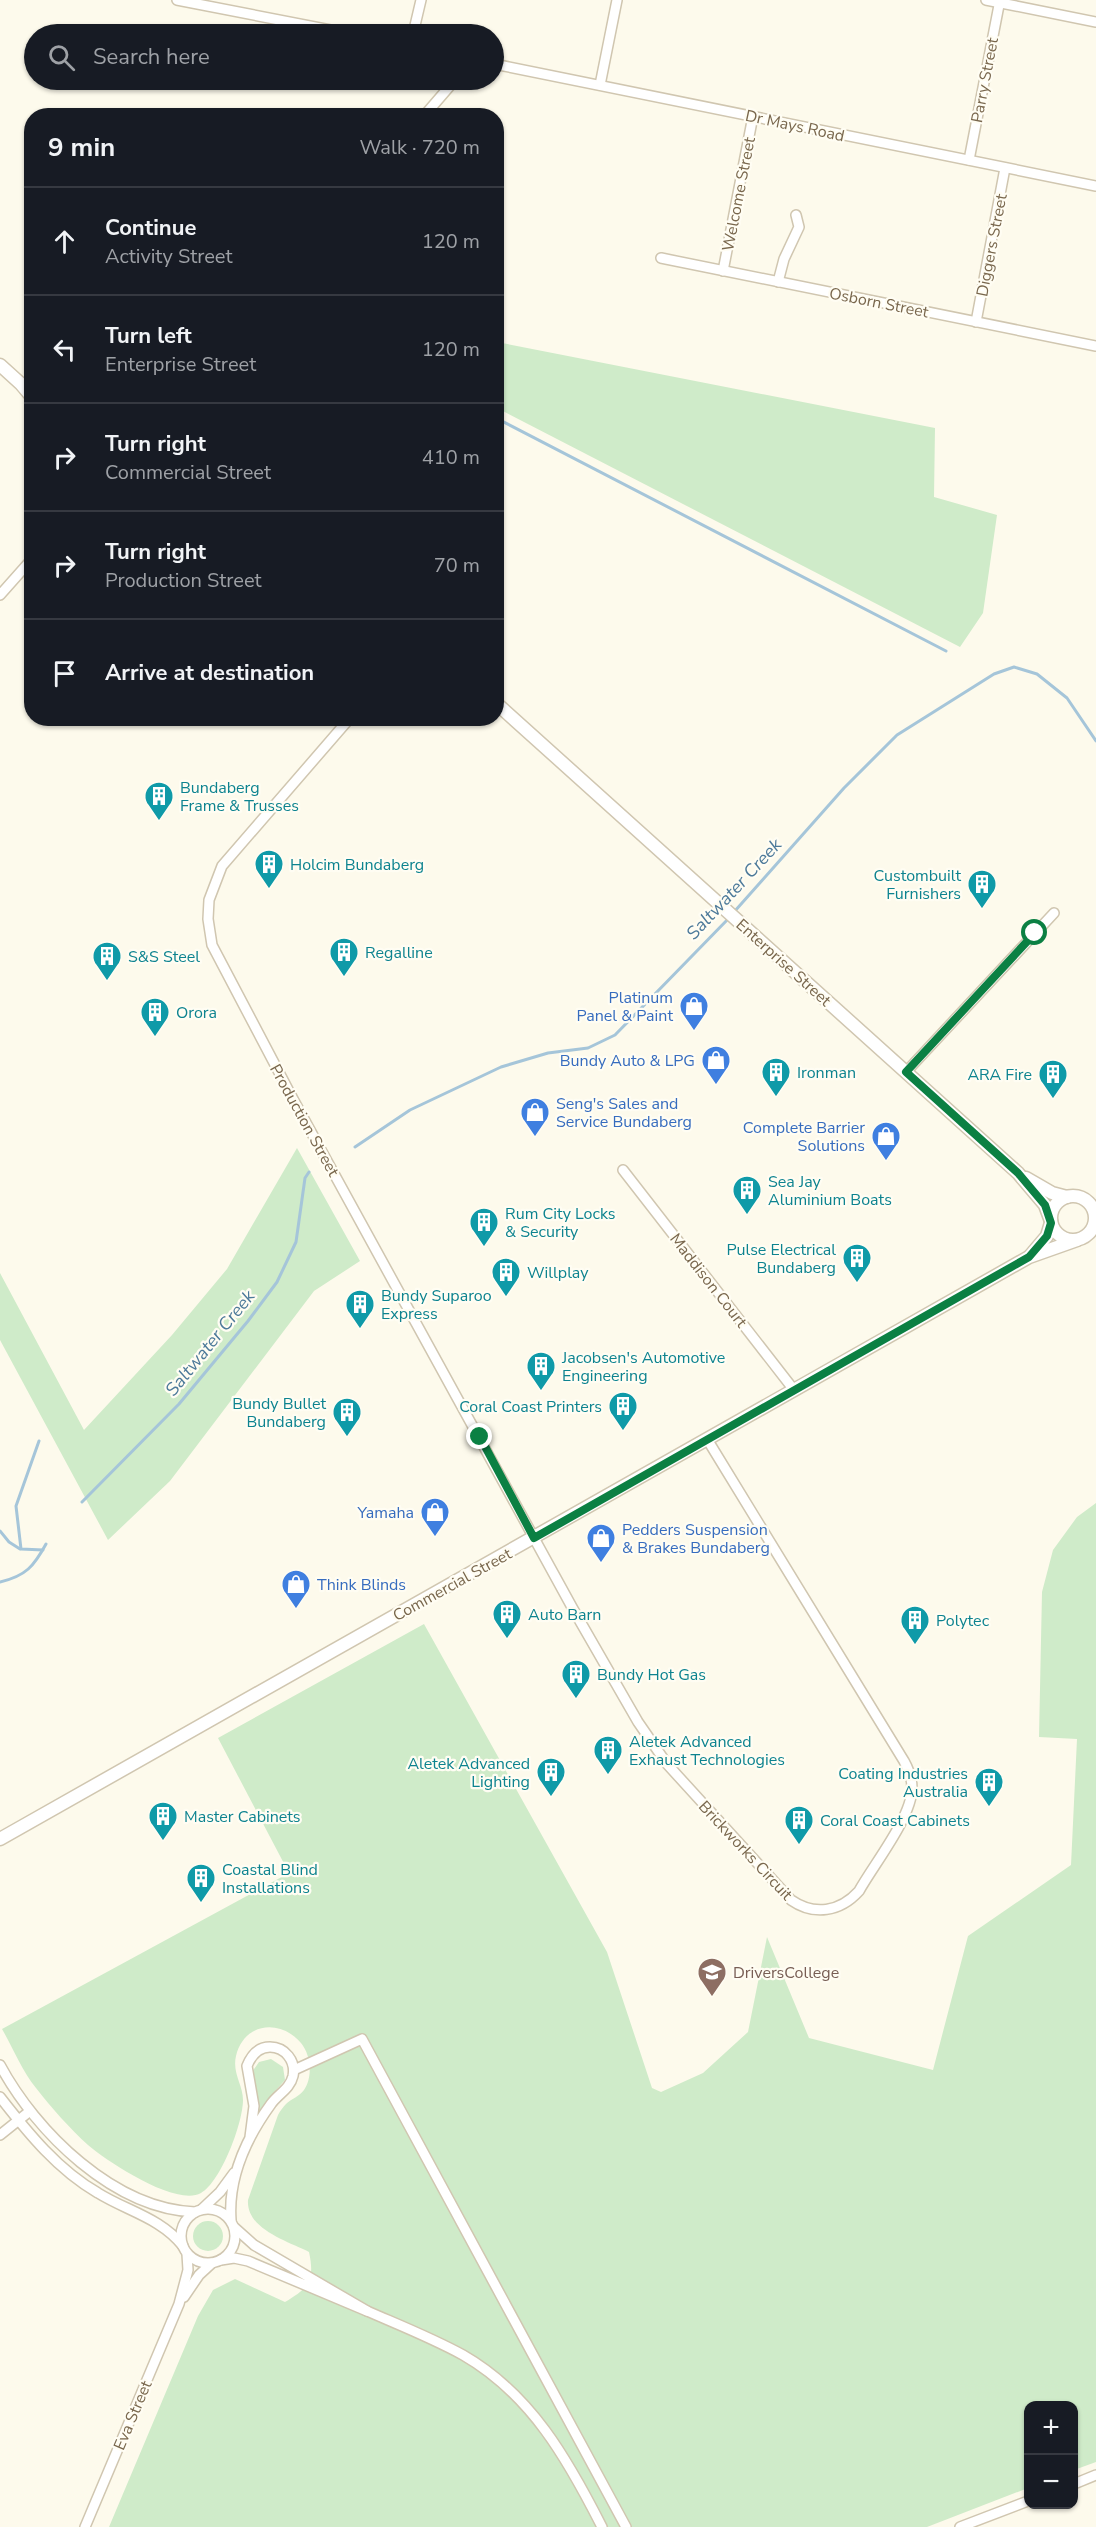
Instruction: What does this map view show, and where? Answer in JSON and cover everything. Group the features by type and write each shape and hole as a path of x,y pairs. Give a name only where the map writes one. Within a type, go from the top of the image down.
{"street":[{"path":"181,0 301,24"},
{"path":"415,24 421,0"},
{"path":"600,85 617,0"},
{"path":"986,0 1096,22"},
{"name":"Parry Street","path":"969,160 1000,1"},
{"name":"Dr Mays Road","path":"504,66 1096,186"},
{"path":"431,108 446,90"},
{"name":"Welcome Street","path":"723,271 753,116"},
{"name":"Diggers Street","path":"976,322 1005,168"},
{"path":"778,282 784,259 799,227 796,215"},
{"name":"Osborn Street","path":"661,258 1096,346"},
{"path":"0,365 24,385"},
{"path":"0,595 24,568"},
{"name":"Enterprise Street","path":"504,711 1018,1173 1045,1205 1051,1222"},
{"name":"Production Street","path":"343,726 222,866 209,900 208,931 219,960 266,1048 534,1538"},
{"path":"906,1072 1054,913"},
{"name":"Maddison Court","path":"623,1170 794,1389"},
{"name":"Enterprise Street","path":"1018,1173 1052,1193 1066,1197"},
{"path":"1080,1239 1092,1230 1095,1223 1095,1210 1082,1198 1066,1197 1054,1206 1051,1222 1061,1237 1080,1239 1096,1237"},
{"name":"Commercial Street","path":"1029,1257 1047,1236 1051,1222"},
{"name":"Commercial Street","path":"0,1839 1029,1257 1080,1239"},
{"name":"Brickworks Circuit","path":"534,1538 638,1722 667,1764 791,1900 806,1908 825,1911 845,1904 859,1891 906,1814 912,1789 909,1770 706,1439"},
{"path":"294,2070 362,2039 626,2527"},
{"path":"217,2261 234,2246 230,2196 236,2170 250,2137 271,2104 290,2084 294,2070 289,2057 278,2049 263,2048 250,2058 246,2073 254,2106 250,2137"},
{"path":"0,2064 30,2110 75,2157 119,2188 167,2209 216,2210 254,2245 367,2311"},
{"path":"0,2097 18,2121 69,2173 96,2192 164,2227 194,2259 217,2261 234,2258 248,2261 367,2311 464,2356 515,2395 543,2425 560,2449 602,2527"},
{"path":"0,2135 30,2110"},
{"path":"185,2250 182,2229 185,2221 218,2194 236,2170"},
{"name":"Eva Street","path":"85,2527 179,2304 188,2270 185,2250"},
{"name":"Eva Street","path":"179,2304 199,2275 217,2261"},
{"path":"1078,2482 1096,2475"},
{"path":"960,2527 1024,2503"}],"green space":[{"path":"504,343 935,428 934,497 997,515 983,613 960,647 504,412"},
{"path":"297,1148 360,1261 314,1291 170,1481 108,1540 0,1340 0,1273 84,1430 172,1335 227,1269"},
{"path":"1096,1503 1096,2462 1078,2469 1078,2401 1024,2401 1024,2490 927,2527 109,2527 198,2316 213,2290 235,2279 285,2302 300,2292 308,2282 311,2270 309,2252 270,2233 261,2226 249,2210 248,2200 278,2115 285,2105 302,2092 307,2085 310,2073 309,2060 301,2043 284,2030 264,2028 247,2036 240,2045 235,2062 243,2100 235,2137 223,2165 209,2187 201,2193 190,2196 176,2194 143,2181 88,2145 61,2118 31,2081 2,2029 289,1873 218,1738 424,1624 607,1952 652,2088 661,2092 703,2073 748,2032 767,1937 809,2038 933,2070 968,1936 1071,1865 1077,1739 1039,1737 1042,1592 1053,1550 1077,1517"},
{"path":"271,2059 283,2067 285,2080 257,2113 257,2094 252,2072 259,2062"},
{"path":"208,2221 219,2225 223,2236 219,2247 208,2251 197,2247 193,2236 197,2225"}],"waterway":[{"path":"504,422 946,651"},
{"name":"Saltwater Creek","path":"734,912 844,788 897,735 994,674 1014,667 1037,674 1067,698 1096,741"},
{"name":"Saltwater Creek","path":"355,1147 410,1110 501,1067 548,1053 588,1048 615,1035 730,917"},
{"name":"Saltwater Creek","path":"82,1502 179,1404 248,1321 277,1282 296,1242 305,1178 309,1172"},
{"path":"39,1441 16,1506 21,1549 43,1550"},
{"path":"0,1531 9,1542 20,1549"},
{"name":"Saltwater Creek","path":"0,1582 16,1577 28,1569 46,1544"}],"place":[{"name":"Bundaberg Frame & Trusses","path":"159,822"},
{"name":"Holcim Bundaberg","path":"269,890"},
{"name":"Custombuilt Furnishers","path":"982,910"},
{"name":"Regalline","path":"344,978"},
{"name":"S&S Steel","path":"107,982"},
{"name":"Platinum Panel & Paint","path":"694,1032"},
{"name":"Orora","path":"155,1038"},
{"name":"Bundy Auto & LPG","path":"716,1086"},
{"name":"Ironman","path":"776,1098"},
{"name":"ARA Fire","path":"1053,1100"},
{"name":"Seng's Sales and Service Bundaberg","path":"535,1138"},
{"name":"Complete Barrier Solutions","path":"886,1162"},
{"name":"Sea Jay Aluminium Boats","path":"747,1216"},
{"name":"Rum City Locks & Security","path":"484,1248"},
{"name":"Pulse Electrical Bundaberg","path":"857,1284"},
{"name":"Willplay","path":"506,1298"},
{"name":"Bundy Suparoo Express","path":"360,1330"},
{"name":"Jacobsen's Automotive Engineering","path":"541,1392"},
{"name":"Coral Coast Printers","path":"623,1432"},
{"name":"Bundy Bullet Bundaberg","path":"347,1438"},
{"name":"Yamaha","path":"435,1538"},
{"name":"Pedders Suspension & Brakes Bundaberg","path":"601,1564"},
{"name":"Think Blinds","path":"296,1610"},
{"name":"Auto Barn","path":"507,1640"},
{"name":"Polytec","path":"915,1646"},
{"name":"Bundy Hot Gas","path":"576,1700"},
{"name":"Aletek Advanced Exhaust Technologies","path":"608,1776"},
{"name":"Aletek Advanced Lighting","path":"551,1798"},
{"name":"Coating Industries Australia","path":"989,1808"},
{"name":"Master Cabinets","path":"163,1842"},
{"name":"Coral Coast Cabinets","path":"799,1846"},
{"name":"Coastal Blind Installations","path":"201,1904"},
{"name":"DriversCollege","path":"712,1998"}],"route":[{"path":"480,1437 534,1538 1029,1257 1047,1236 1051,1223 1045,1205 1018,1173 906,1072 1035,933"}]}
